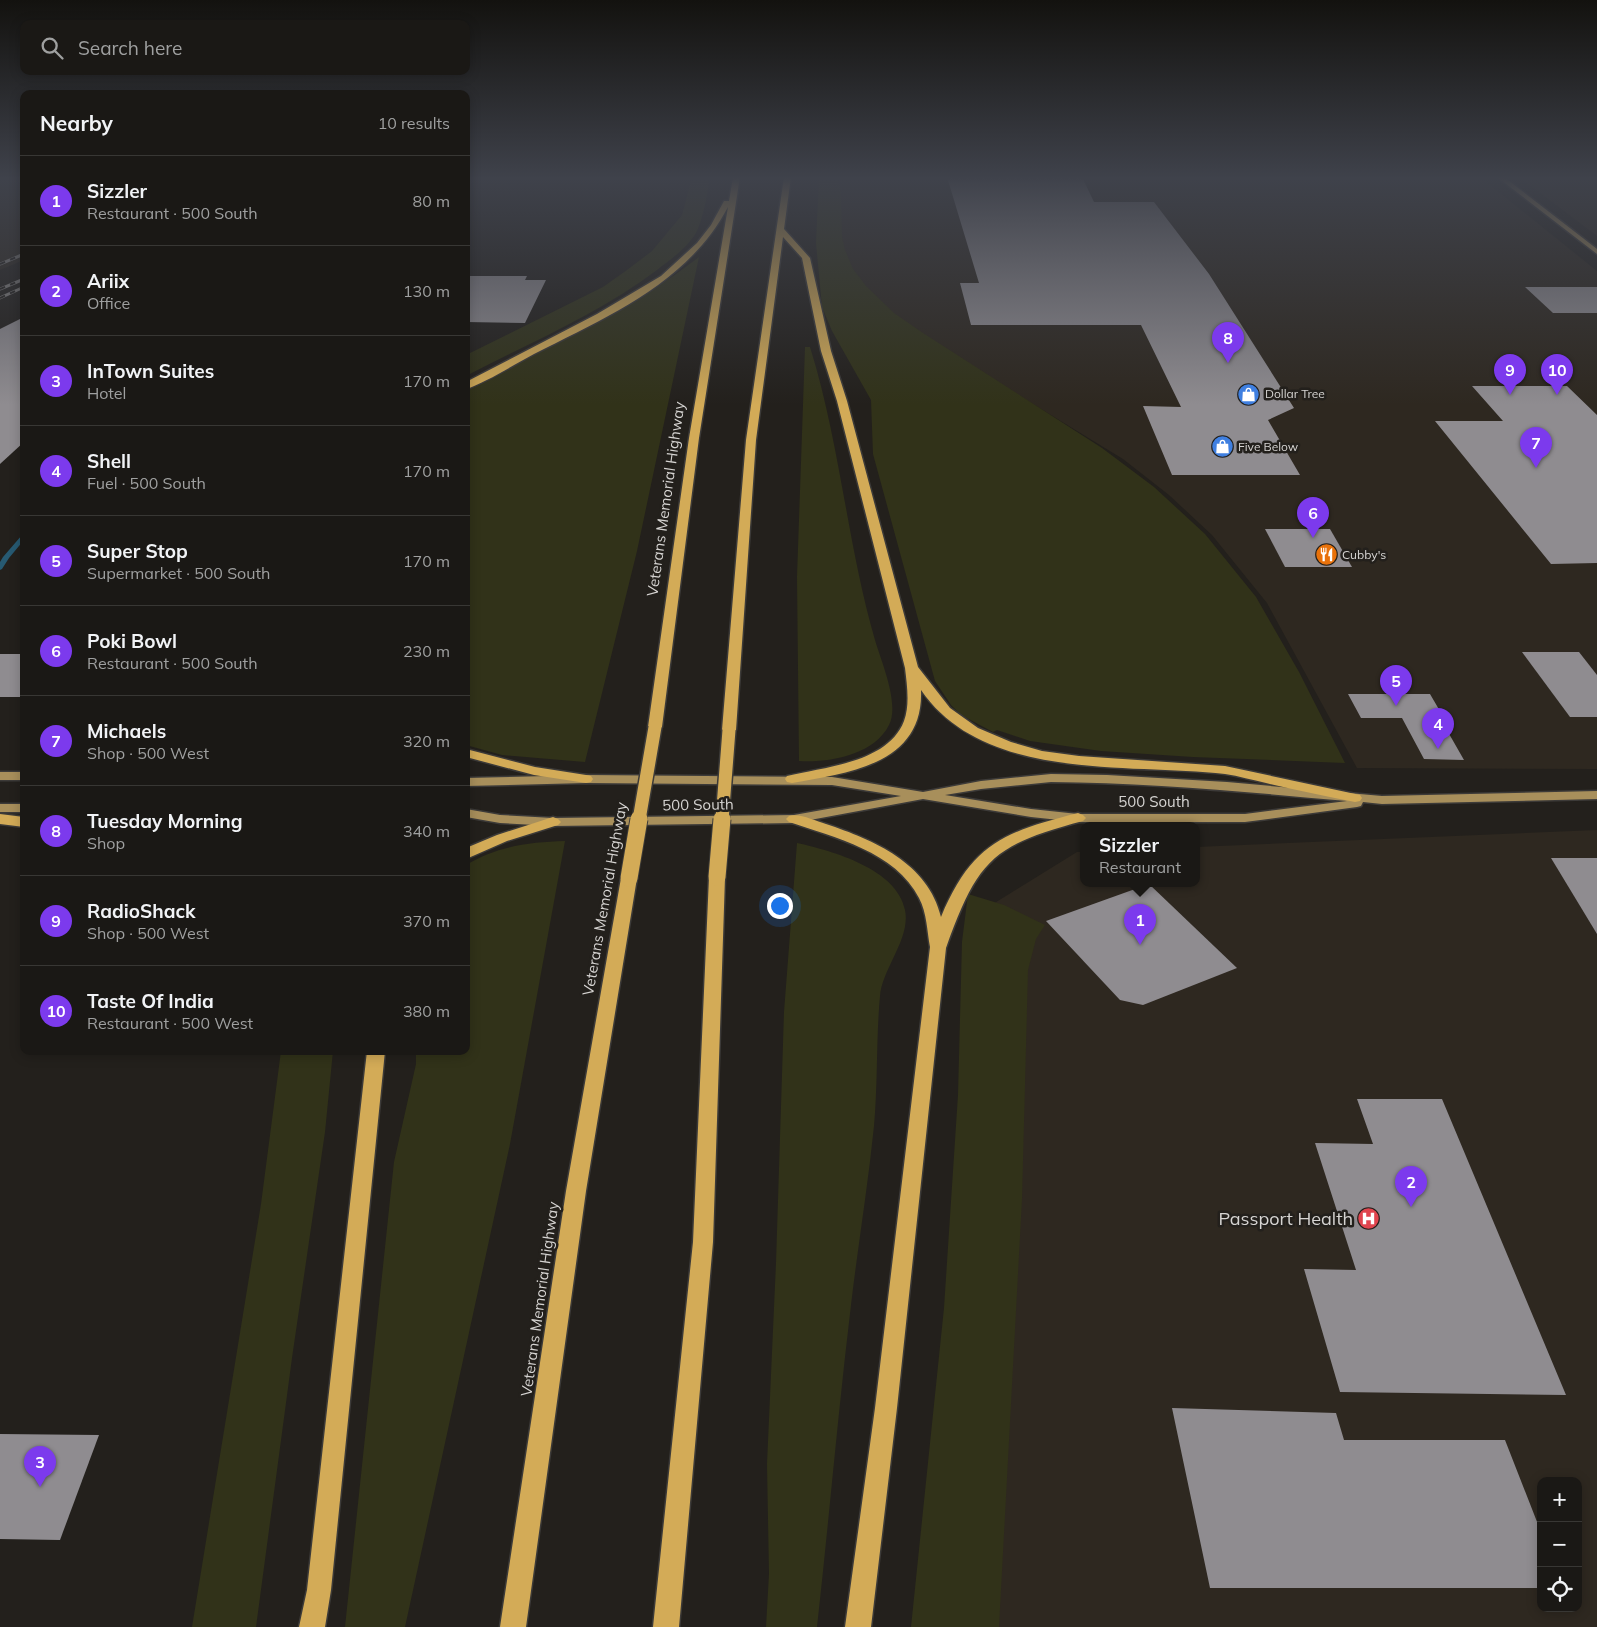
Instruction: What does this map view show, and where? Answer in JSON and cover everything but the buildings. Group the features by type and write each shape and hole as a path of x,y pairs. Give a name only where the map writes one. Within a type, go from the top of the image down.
{"highway":[{"path":"470,384 616,308 652,286 693,253"},
{"name":"Veterans Memorial Highway","path":"513,1627 576,1191 655,727 694,438 724,253"},
{"path":"666,1627 703,1242 717,877 751,440 778,253"},
{"path":"792,779 854,765 873,758 899,742 911,721 915,697 912,668 842,401 826,351 806,258 801,253"},
{"path":"912,668 932,697 962,724 996,741 1022,751 1062,758 1226,770 1355,798"},
{"path":"470,754 525,769 586,779"},
{"path":"858,1627 886,1408 938,948 948,919 962,892 983,859 1000,846 1017,837 1078,818"},
{"path":"0,819 20,822"},
{"path":"794,819 868,847 892,859 908,871 928,900 938,948"},
{"path":"470,852 502,838 553,822"},
{"path":"371,1055 373,1090"},
{"path":"312,1627 320,1580 376,1055"}],"main road":[{"path":"0,776 20,776"},
{"name":"500 South","path":"470,814 553,822 794,819 1005,782 1075,778 1227,786 1382,800 1597,795"},
{"name":"500 South","path":"470,782 586,779 792,779 858,784 1031,813 1078,818 1245,818 1382,800"},
{"path":"0,808 20,808"}],"shaded area":[{"path":"0,253 20,253 20,262 0,270"},
{"path":"1575,253 1597,271 1597,769 1357,768 1267,603 1212,535 1169,495 1123,459 895,320 836,254"},
{"path":"1597,830 1597,1627 976,1627 993,904 1077,852 1080,852 1080,887 1200,887 1200,847"}],"green space":[{"path":"649,253 678,253 635,286 588,314 470,374 470,353 603,287"},
{"path":"817,253 846,253 853,269 866,286 894,313 1102,448 1154,487 1205,534 1256,597 1299,672 1345,763 1101,751 1030,741 997,730 993,732 961,715 951,705 935,681 873,454 871,400 832,331 822,307"},
{"path":"699,257 637,551 585,762 502,755 470,746 470,387 586,328 672,277"},
{"path":"805,347 810,347 829,420 865,603 891,694 892,716 889,725 882,735 873,744 862,750 837,758 799,761 797,577"},
{"path":"565,841 510,1144 405,1627 345,1627 394,1162 416,1064 416,1055 470,1055 470,863 502,849 539,842"},
{"path":"797,843 845,857 877,873 890,883 900,896 905,910 906,921 880,996 874,1126 846,1345 817,1627 766,1627 769,1574 767,1464 784,1012"},
{"path":"968,894 1004,905 1045,925 1036,939 1028,970 1022,1199 999,1627 911,1627 944,1308 958,1095 962,942"},
{"path":"280,1055 333,1055 325,1132 256,1627 192,1627 261,1204"}],"waterway":[{"path":"0,568 6,557 20,541"}],"railway":[{"path":"0,264 20,256"},
{"path":"0,289 20,281"},
{"path":"0,298 20,289"}],"place":[{"name":"Tuesday Morning","path":"1228,363"},
{"name":"Dollar Tree","path":"1249,394"},
{"name":"RadioShack","path":"1510,395"},
{"name":"Taste Of India","path":"1557,395"},
{"name":"Five Below","path":"1222,447"},
{"name":"Michaels","path":"1536,468"},
{"name":"Poki Bowl","path":"1313,538"},
{"name":"Cubby's","path":"1326,555"},
{"name":"Super Stop","path":"1396,706"},
{"name":"Shell","path":"1438,749"},
{"name":"Sizzler","path":"1140,945"},
{"name":"Ariix","path":"1411,1207"},
{"name":"Passport Health","path":"1369,1219"},
{"name":"InTown Suites","path":"40,1487"}]}
